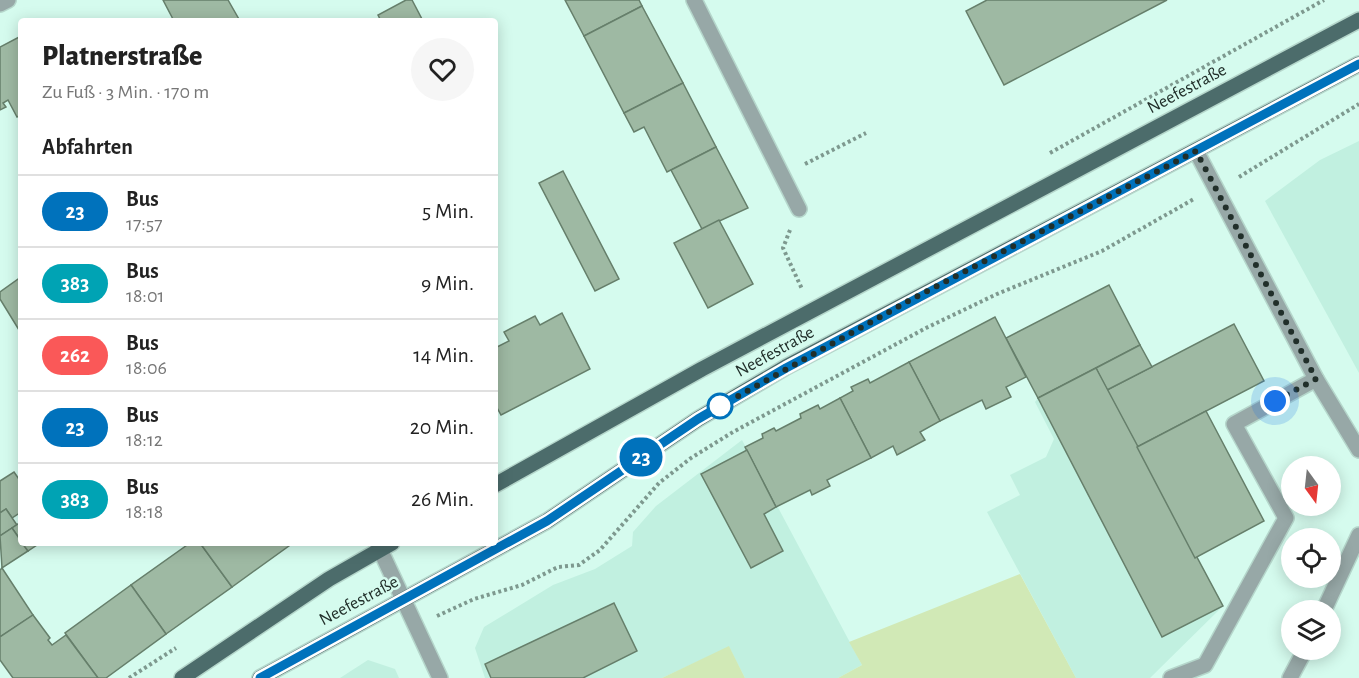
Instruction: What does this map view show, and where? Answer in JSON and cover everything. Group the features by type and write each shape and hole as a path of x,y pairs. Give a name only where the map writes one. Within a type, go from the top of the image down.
{"main road":[{"name":"Neefestraße","path":"498,483 692,375 1359,20"},
{"name":"Neefestraße","path":"260,678 547,521 698,419 786,368 1359,64"},
{"name":"Neefestraße","path":"182,678 381,546"}],"street":[{"path":"0,4 8,0"},
{"path":"694,0 799,209"},
{"path":"1196,151 1316,379 1359,450"},
{"path":"1171,678 1205,665 1286,518 1234,424 1316,379"},
{"path":"1329,600 1359,536"},
{"path":"383,546 440,678"},
{"path":"1290,678 1300,660"}],"path":[{"path":"416,626 474,599 522,585 558,567 579,565 600,550 659,483 691,458 733,432 926,328 997,294 1102,251 1215,187 1238,178 1359,104"},
{"path":"783,176 866,133"},
{"path":"799,209 783,248 802,290"}],"shaded area":[{"path":"1359,141 1359,373 1265,201 1320,160"},
{"path":"1096,368 1223,606 1150,678 1076,678 987,512 1020,495 1010,475 1046,457 1054,439 1035,402 1038,398"},
{"path":"742,440 862,665 838,678 745,678 729,647 662,678 485,678 475,648 484,627 553,585 595,569 632,546 633,532 656,506"},
{"path":"1020,574 1076,678 838,678 862,665 849,642"},
{"path":"729,646 745,678 662,678"},
{"path":"368,660 395,669 399,678 340,678"}],"building":[{"path":"163,0 228,0 238,18 172,18"},
{"path":"406,0 412,0 421,18 380,18 378,15"},
{"path":"565,0 639,0 642,6 584,36"},
{"path":"987,0 1167,0 1004,85 966,11"},
{"path":"642,6 683,83 624,113 584,36"},
{"path":"18,38 17,117 8,100 3,103 6,107 0,110 0,47"},
{"path":"683,83 716,147 667,172 644,127 634,132 624,113"},
{"path":"716,147 748,208 702,229 671,170"},
{"path":"563,171 619,279 595,291 539,183"},
{"path":"719,220 753,284 708,308 674,243"},
{"path":"18,279 18,328 0,299 0,292"},
{"path":"1109,285 1140,345 1038,398 1006,338"},
{"path":"562,313 590,369 501,415 498,410 498,346 509,341 504,332 535,316 540,325"},
{"path":"995,317 1026,377 1006,387 1011,397 986,409 982,400 940,421 909,362"},
{"path":"1234,324 1264,381 1137,447 1107,390"},
{"path":"1140,345 1152,367 1107,390 1096,368"},
{"path":"909,362 940,421 920,432 925,440 897,455 893,446 871,458 840,398 853,391 851,387 868,379 870,383"},
{"path":"1096,368 1223,606 1162,637 1038,398"},
{"path":"840,398 871,458 827,480 830,486 812,495 810,490 776,507 745,447 763,438 762,434 774,428 776,431 801,418 800,414 818,405 820,409"},
{"path":"1206,411 1264,521 1195,558 1137,447"},
{"path":"747,450 776,507 764,514 783,551 751,568 701,474"},
{"path":"14,472 18,478 18,514 12,518 6,509 0,513 0,481"},
{"path":"6,509 17,525 0,536 0,513"},
{"path":"18,524 18,537 12,528"},
{"path":"12,528 18,537 18,546 25,546 28,551 2,568 0,536"},
{"path":"24,546 36,546 28,551"},
{"path":"186,546 202,546 232,587 166,634 131,585"},
{"path":"202,546 289,546 232,587"},
{"path":"2,568 33,615 0,637 0,570"},
{"path":"131,585 166,634 106,678 98,678 65,633"},
{"path":"614,603 637,651 583,678 491,678 485,664"},
{"path":"33,615 50,638 48,640 52,645 66,635 98,678 13,678 0,660 0,637"}],"bus line":[{"name":"23","path":"260,678 547,521 698,419 786,368 914,298 1359,64"}],"route":[{"path":"720,406 715,409 914,298 1196,151 1316,379 1275,401"}]}
